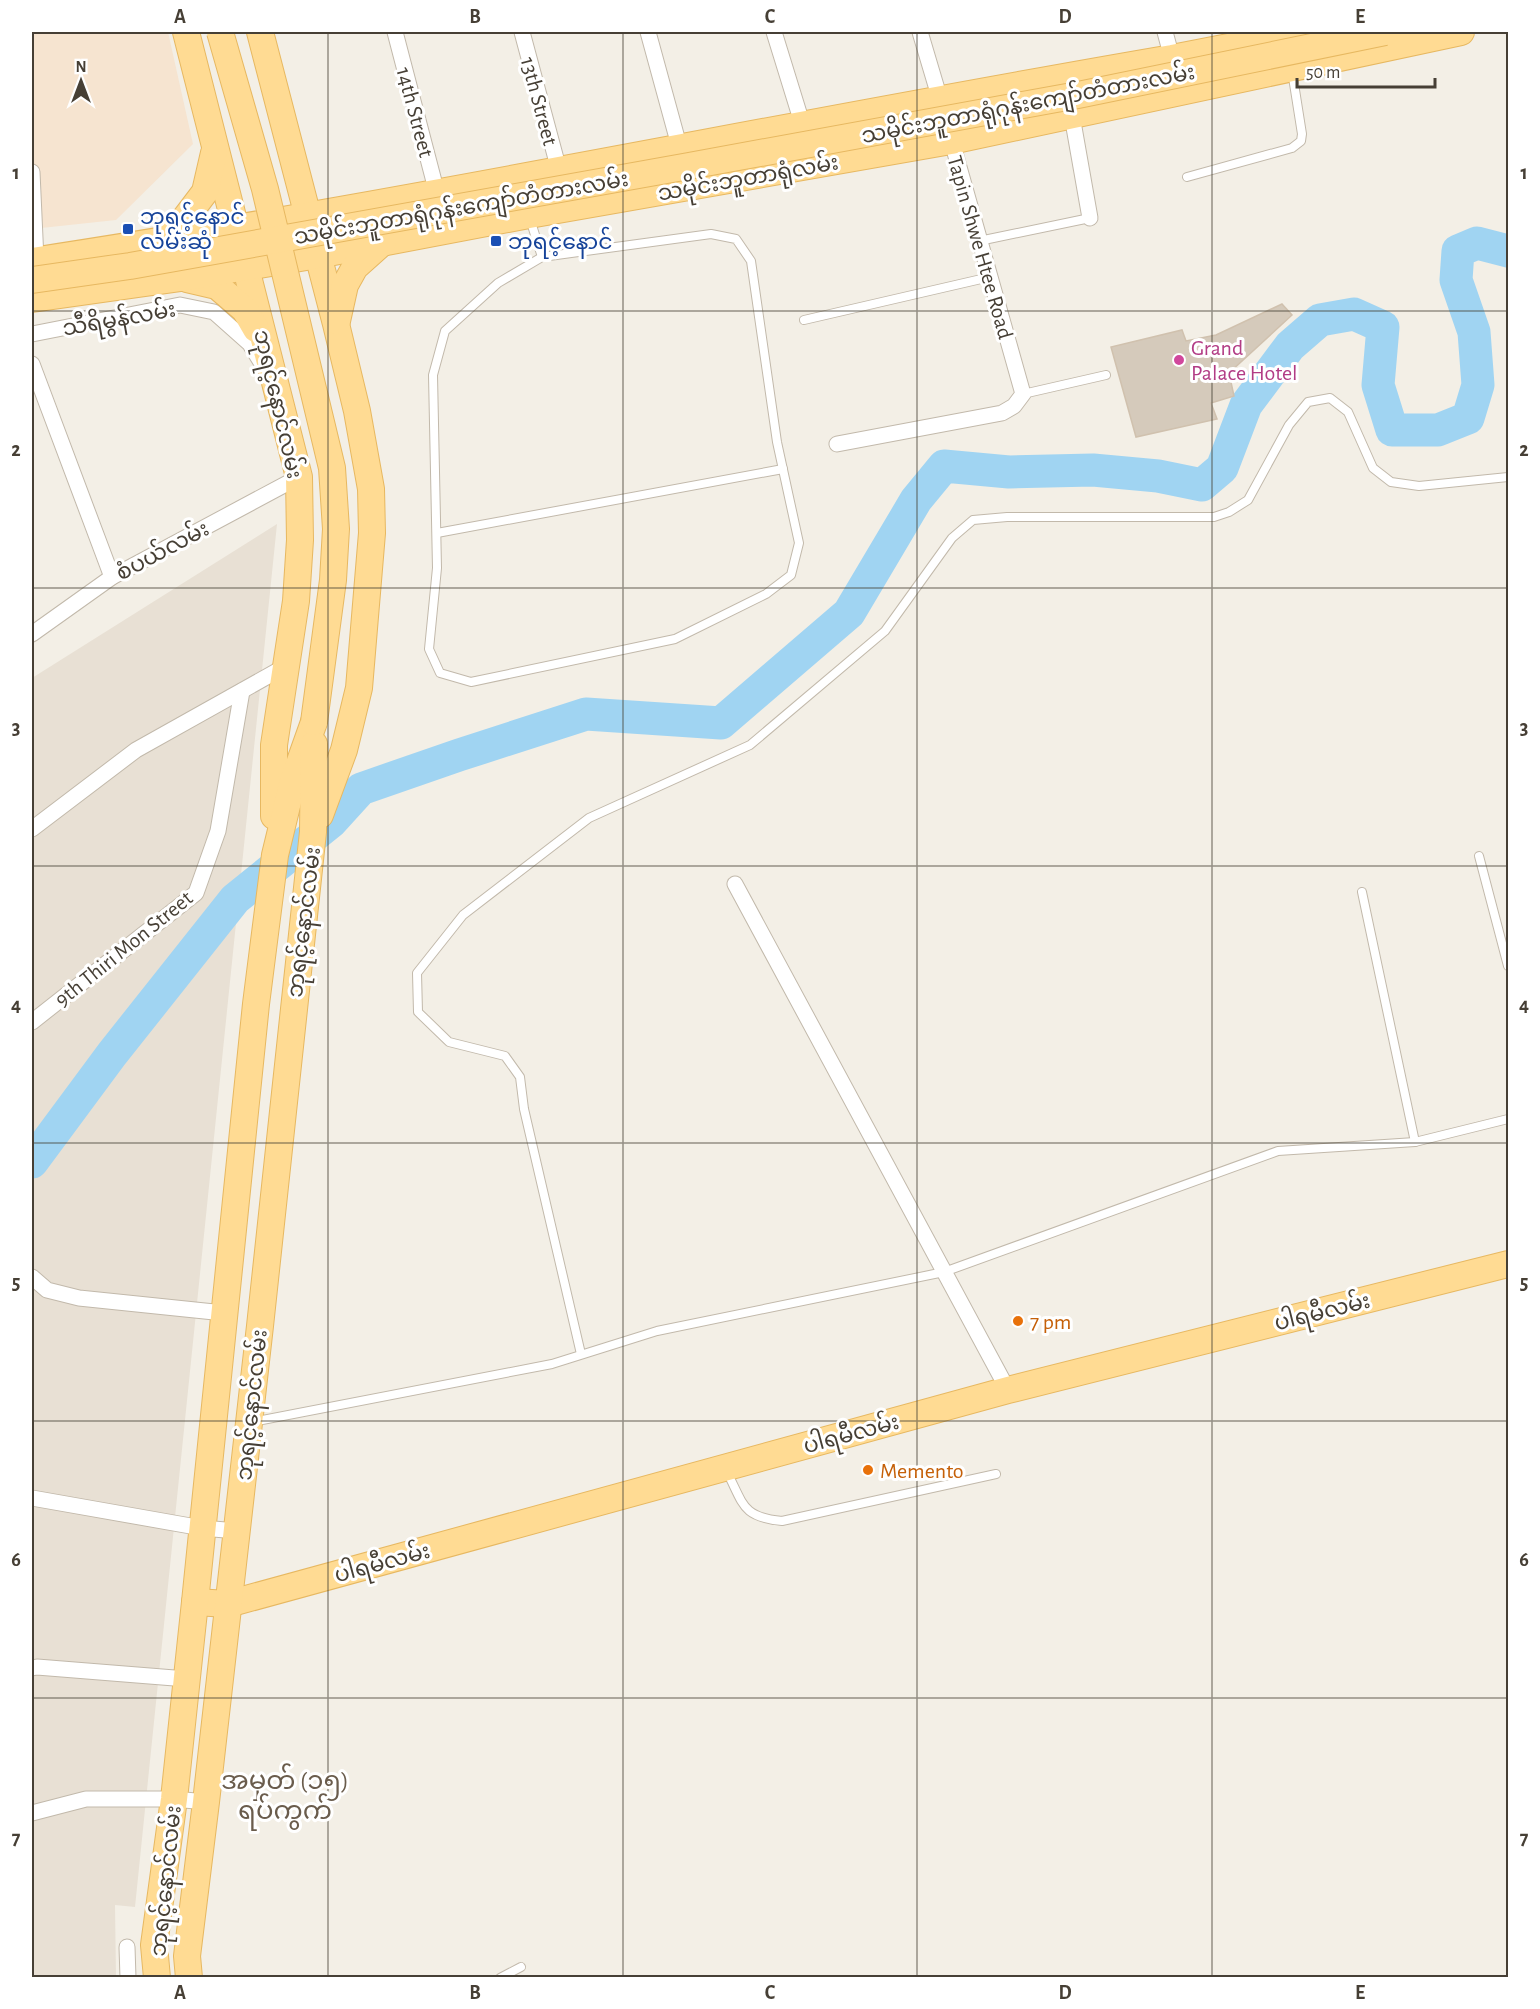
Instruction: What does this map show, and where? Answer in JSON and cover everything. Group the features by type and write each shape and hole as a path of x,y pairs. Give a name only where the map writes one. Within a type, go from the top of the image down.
{"main road":[{"name":"ဘုရင့်နောင်လမ်း","path":"186,32 299,477 300,540 296,601 274,745 274,855 256,1004 195,1602 203,1680 206,1802 187,1956 189,1977"},
{"name":"ဘုရင့်နောင်လမ်း","path":"157,1977 154,1945 174,1799 203,1680 228,1604 313,832 314,722 333,580 336,530 333,468 265,189 220,32"},
{"name":"ဘုရင့်နောင်လမ်း","path":"260,32 336,324 357,411 371,489 372,533 359,688 344,750 313,832"},
{"name":"သမိုင်းဘူတာရုံလမ်း","path":"33,267 1172,58 1297,32"},
{"name":"သမိုင်းဘူတာရုံဂုန်းကျော်တံတားလမ်း","path":"33,267 130,266 1078,95 1385,32"},
{"path":"1395,32 1419,40"},
{"name":"သမိုင်းဘူတာရုံလမ်း","path":"32,299 181,278 318,255 529,215 951,141 1461,32"},
{"path":"160,242 183,220 205,192 215,150"},
{"path":"673,150 675,190"},
{"path":"336,324 345,285 355,267 382,242"},
{"path":"181,278 217,286 245,310 265,343"},
{"name":"ဘုရင့်နောင်လမ်း","path":"274,855 293,781 314,722"},
{"name":"ပါရမီလမ်း","path":"195,1602 228,1604 1008,1390 1509,1264"},
{"path":"211,1436 248,1432"}],"street":[{"name":"14th Street","path":"395,32 437,193"},
{"name":"13th Street","path":"522,32 559,170"},
{"path":"648,32 673,150"},
{"path":"774,32 803,126"},
{"name":"Tapin Shwe Htee Road","path":"920,32 1023,394"},
{"path":"1165,32 1172,58"},
{"path":"1072,116 1090,218"},
{"path":"32,172 33,267"},
{"name":"သီရိမွန်လမ်း","path":"32,334 180,305 214,312 249,344 277,388"},
{"path":"32,364 112,576"},
{"path":"837,444 1002,413 1014,406 1023,394"},
{"name":"စံပယ်လမ်း","path":"32,634 112,576 299,477"},
{"path":"32,829 136,750 286,666"},
{"name":"9th Thiri Mon Street","path":"32,1022 196,893 218,831 242,691"},
{"path":"735,884 1008,1390"},
{"path":"32,1277 47,1290 79,1298 224,1312"},
{"path":"32,1498 202,1528 237,1531"},
{"path":"32,1668 203,1680"},
{"path":"32,1812 86,1799 174,1799 206,1802"},
{"path":"127,1947 128,1977"}],"lane":[{"path":"1187,177 1292,148 1301,141 1302,134 1291,67"},
{"path":"529,215 542,257"},
{"path":"980,241 1090,218"},
{"path":"711,234 736,240 751,261 777,442 799,543 791,575 766,594 675,639 471,682 440,673 429,649 437,568 433,375 446,331 498,283 542,257 711,234"},
{"path":"804,320 990,277"},
{"path":"1023,394 1106,375"},
{"path":"581,1354 524,1109 520,1077 505,1056 449,1042 417,1012 417,973 463,915 589,818 750,745 885,631 952,538 973,520 1007,517 1214,517 1229,512 1248,500 1289,425 1308,402 1330,398 1348,412 1372,468 1390,482 1419,486 1509,477"},
{"path":"437,533 783,469"},
{"path":"1479,856 1509,966"},
{"path":"1362,892 1415,1142"},
{"path":"248,1432 552,1364 657,1331 944,1272 1278,1151 1415,1142 1509,1119"},
{"path":"725,1468 747,1510 760,1519 782,1521 996,1474"},
{"path":"500,1977 521,1967"}],"shaded area":[{"path":"32,32 168,32 193,144 116,220 32,229"},
{"path":"277,524 135,1907 115,1905 116,1977 32,1978 32,678"}],"building":[{"name":"Grand Palace Hotel","path":"1282,304 1292,315 1229,373 1234,396 1211,403 1217,419 1136,437 1111,347 1182,330 1186,341 1216,335"}],"waterway":[{"path":"32,1162 112,1054 235,899 331,822 361,789 586,714 721,723 849,613 916,500 944,466 1009,472 1093,470 1158,476 1202,485 1222,468 1246,405 1290,346 1320,320 1354,314 1383,327 1378,385 1392,430 1438,430 1468,418 1478,385 1474,332 1456,280 1458,251 1477,243 1508,251"}],"place":[{"name":"ဘုရင့်နောင် လမ်းဆုံ","path":"128,229"},
{"name":"ဘုရင့်နောင်","path":"496,241"},
{"name":"Grand Palace Hotel","path":"1179,360"},
{"name":"7 pm","path":"1018,1321"},
{"name":"Memento","path":"868,1470"}],"district":[{"name":"အမှတ် (၁၅) ရပ်ကွက်","path":"285,1795"}]}
